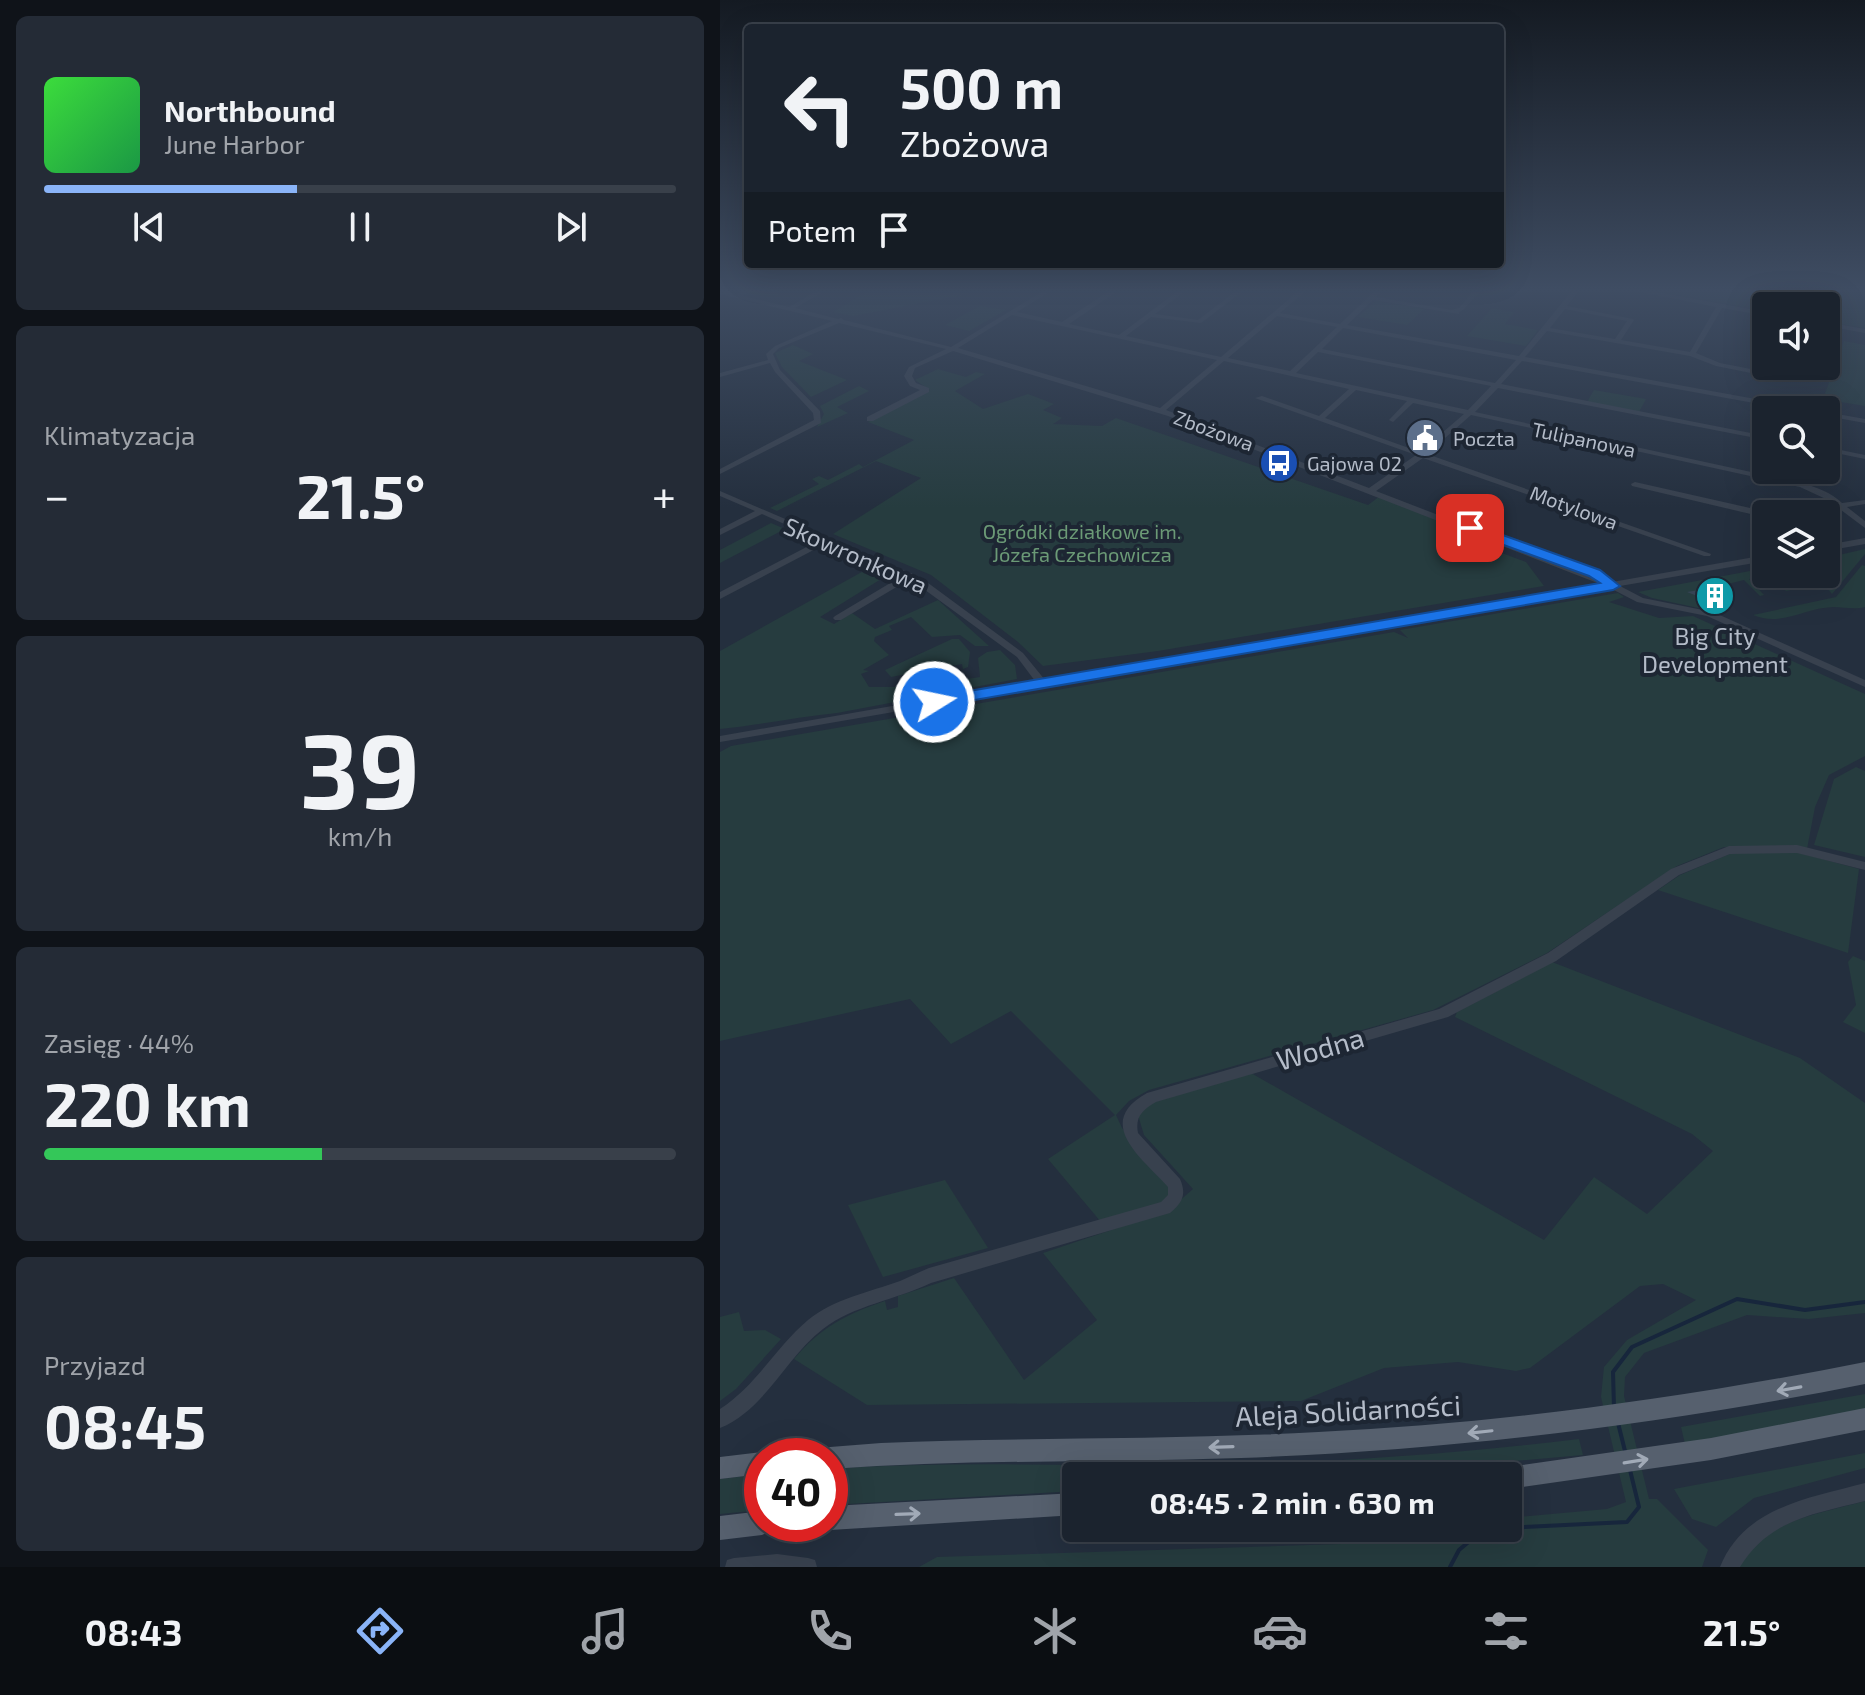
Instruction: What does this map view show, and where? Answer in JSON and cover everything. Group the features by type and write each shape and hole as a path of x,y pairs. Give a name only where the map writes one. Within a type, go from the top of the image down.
{"main road":[{"name":"Aleja Solidarności","path":"848,1457 1309,1444 1558,1423 1693,1405 1865,1373"},
{"path":"1522,1476 1711,1449 1865,1419"},
{"path":"720,1468 744,1465"},
{"path":"848,1517 1062,1505"},
{"path":"720,1528 744,1525"}],"street":[{"path":"720,375 771,361"},
{"path":"720,472 818,421 817,413 771,361"},
{"path":"870,419 926,390 913,384 908,376 910,369 927,361"},
{"name":"Zbożowa","path":"993,361 1161,411 1559,562 1640,600 1710,614 1865,684"},
{"path":"1161,411 1220,361"},
{"name":"Tulipanowa","path":"1233,361 1776,479 1819,491 1834,500"},
{"path":"1291,374 1305,361"},
{"path":"1372,361 1752,435"},
{"path":"1371,490 1423,454 1520,361"},
{"path":"1534,361 1752,401"},
{"path":"1709,361 1752,371"},
{"path":"1321,418 1354,388"},
{"name":"Motylowa","path":"1259,398 1707,554"},
{"path":"1393,420 1411,401"},
{"path":"1840,417 1865,421"},
{"path":"1840,452 1865,457"},
{"path":"1635,484 1752,513"},
{"name":"Skowronkowa","path":"720,493 910,575 932,588 1023,659 1042,683"},
{"path":"1840,503 1865,502"},
{"name":"Tulipanowa","path":"1840,504 1865,525"},
{"path":"720,532 760,512"},
{"path":"720,596 826,540"},
{"path":"1840,545 1865,541"},
{"path":"720,739 1752,561"},
{"path":"838,618 910,575"},
{"path":"1022,687 1023,659"},
{"name":"Wodna","path":"720,1419 749,1399 818,1323 844,1308 900,1290 929,1276 1165,1208 1176,1198 1175,1184 1131,1136 1128,1127 1137,1105 1152,1097 1443,1013 1552,957 1675,872 1729,850 1797,849 1865,866"},
{"path":"1729,1567 1745,1538 1759,1525 1865,1492"},
{"path":"734,1567 795,1563 808,1567"}],"green space":[{"path":"779,361 799,361 847,380 811,397"},
{"path":"1840,361 1865,361 1865,406 1840,402 1840,396 1824,396 1830,380 1840,380"},
{"name":"Ogródki działkowe im. Józefa Czechowicza","path":"938,369 966,377 976,372 985,374 955,391 983,409 1028,394 1054,404 1043,410 1062,418 1053,424 1102,426 1116,418 1368,505 1380,496 1479,534 1472,542 1526,562 1544,586 1158,651 1043,666 1018,642 931,575 833,534 921,478 876,461 777,511 770,508 819,484 812,479 819,476 828,480 859,464 863,467 914,440 868,422 930,390 915,380"},
{"path":"859,386 869,391 837,407 848,413 817,427 824,414 820,406"},
{"path":"1594,390 1646,399 1639,412 1587,402"},
{"path":"771,523 785,529 720,563 720,550"},
{"path":"1865,549 1865,554 1840,584 1840,555"},
{"path":"1862,565 1865,566 1865,607 1822,608 1773,619 1753,615 1836,597"},
{"path":"869,568 886,576 820,617 834,624 852,613 875,629 938,600 989,646 975,646 960,635 932,637 911,617 889,626 892,630 875,637 874,641 889,655 863,670 869,671 861,674 869,687 913,687 980,677 978,658 987,652 1000,650 1015,665 1017,679 837,713 720,729 720,651"},
{"path":"1752,571 1752,578 1749,579 1752,588 1744,580 1692,593 1714,605 1701,605 1703,609 1638,592"},
{"path":"1618,593 1624,597 1609,602 1659,618 1693,616 1865,694 1865,756 1829,775 1815,807 1807,849 1724,847 1677,866 1547,953 1433,1010 1149,1090 1129,1101 1116,1115 1122,1128 1171,1180 1169,1199 1164,1204 1101,1222 1048,1159 1115,1115 1011,1011 951,1044 910,999 720,1041 720,752 731,746 1394,632 1408,638 1400,630"},
{"path":"952,639 959,639 970,652 968,667 963,669 962,664 891,677 885,670"},
{"path":"1856,767 1865,771 1865,857 1814,845 1834,779"},
{"path":"1797,852 1859,869 1848,953 1658,890 1680,875 1732,853"},
{"path":"1853,956 1865,961 1865,1033 1843,1022 1856,1005 1848,962"},
{"path":"1552,962 1800,1058 1865,1103 1865,1313 1809,1319 1747,1315 1644,1353 1625,1377 1624,1396 1649,1499 1657,1499 1708,1550 1702,1567 919,1567 937,1557 1405,1542 1522,1542 1522,1517 1607,1509 1626,1502 1601,1397 1604,1367 1627,1340 1696,1300 1663,1284 1640,1286 1530,1368 1516,1371 1458,1362 1384,1368 1301,1401 867,1405 794,1359 824,1330 846,1317 885,1301 887,1310 898,1307 898,1296 954,1278 1024,1380 1097,1320 1043,1253 1168,1211 1193,1189 1144,1135 1138,1115 1144,1105 1251,1073 1544,1240 1594,1177 1647,1214 1713,1151 1692,1134 1455,1017 1457,1012"},
{"path":"945,1180 988,1248 883,1277 848,1205"},
{"path":"739,1312 744,1331 765,1330 781,1339 736,1389 720,1401 720,1317"},
{"path":"1865,1394 1865,1411 1685,1444 1681,1427"},
{"path":"1579,1439 1583,1455 1505,1462 1299,1462 1419,1455"},
{"path":"1865,1453 1865,1468 1754,1498 1716,1527 1692,1519 1674,1489"},
{"path":"1062,1465 1062,1492 848,1504 848,1468"},
{"path":"744,1476 744,1512 720,1514 720,1479"},
{"path":"1865,1501 1865,1567 1739,1567 1749,1551 1777,1529 1811,1515"}],"building":[{"name":"Big City Development","path":"1723,586 1735,598 1712,602 1687,592"}],"waterway":[{"path":"1614,1408 1613,1372 1632,1347 1737,1299 1805,1310 1865,1302"},
{"path":"1618,1423 1625,1451"},
{"path":"1450,1567 1459,1550 1484,1529 1627,1522 1639,1507 1630,1470"}],"place":[{"name":"Poczta","path":"1425,438"},
{"name":"Gajowa 02","path":"1279,463"},
{"name":"Big City Development","path":"1715,596"}],"route":[{"path":"934,702 1613,586 1594,573 1470,528"}]}
